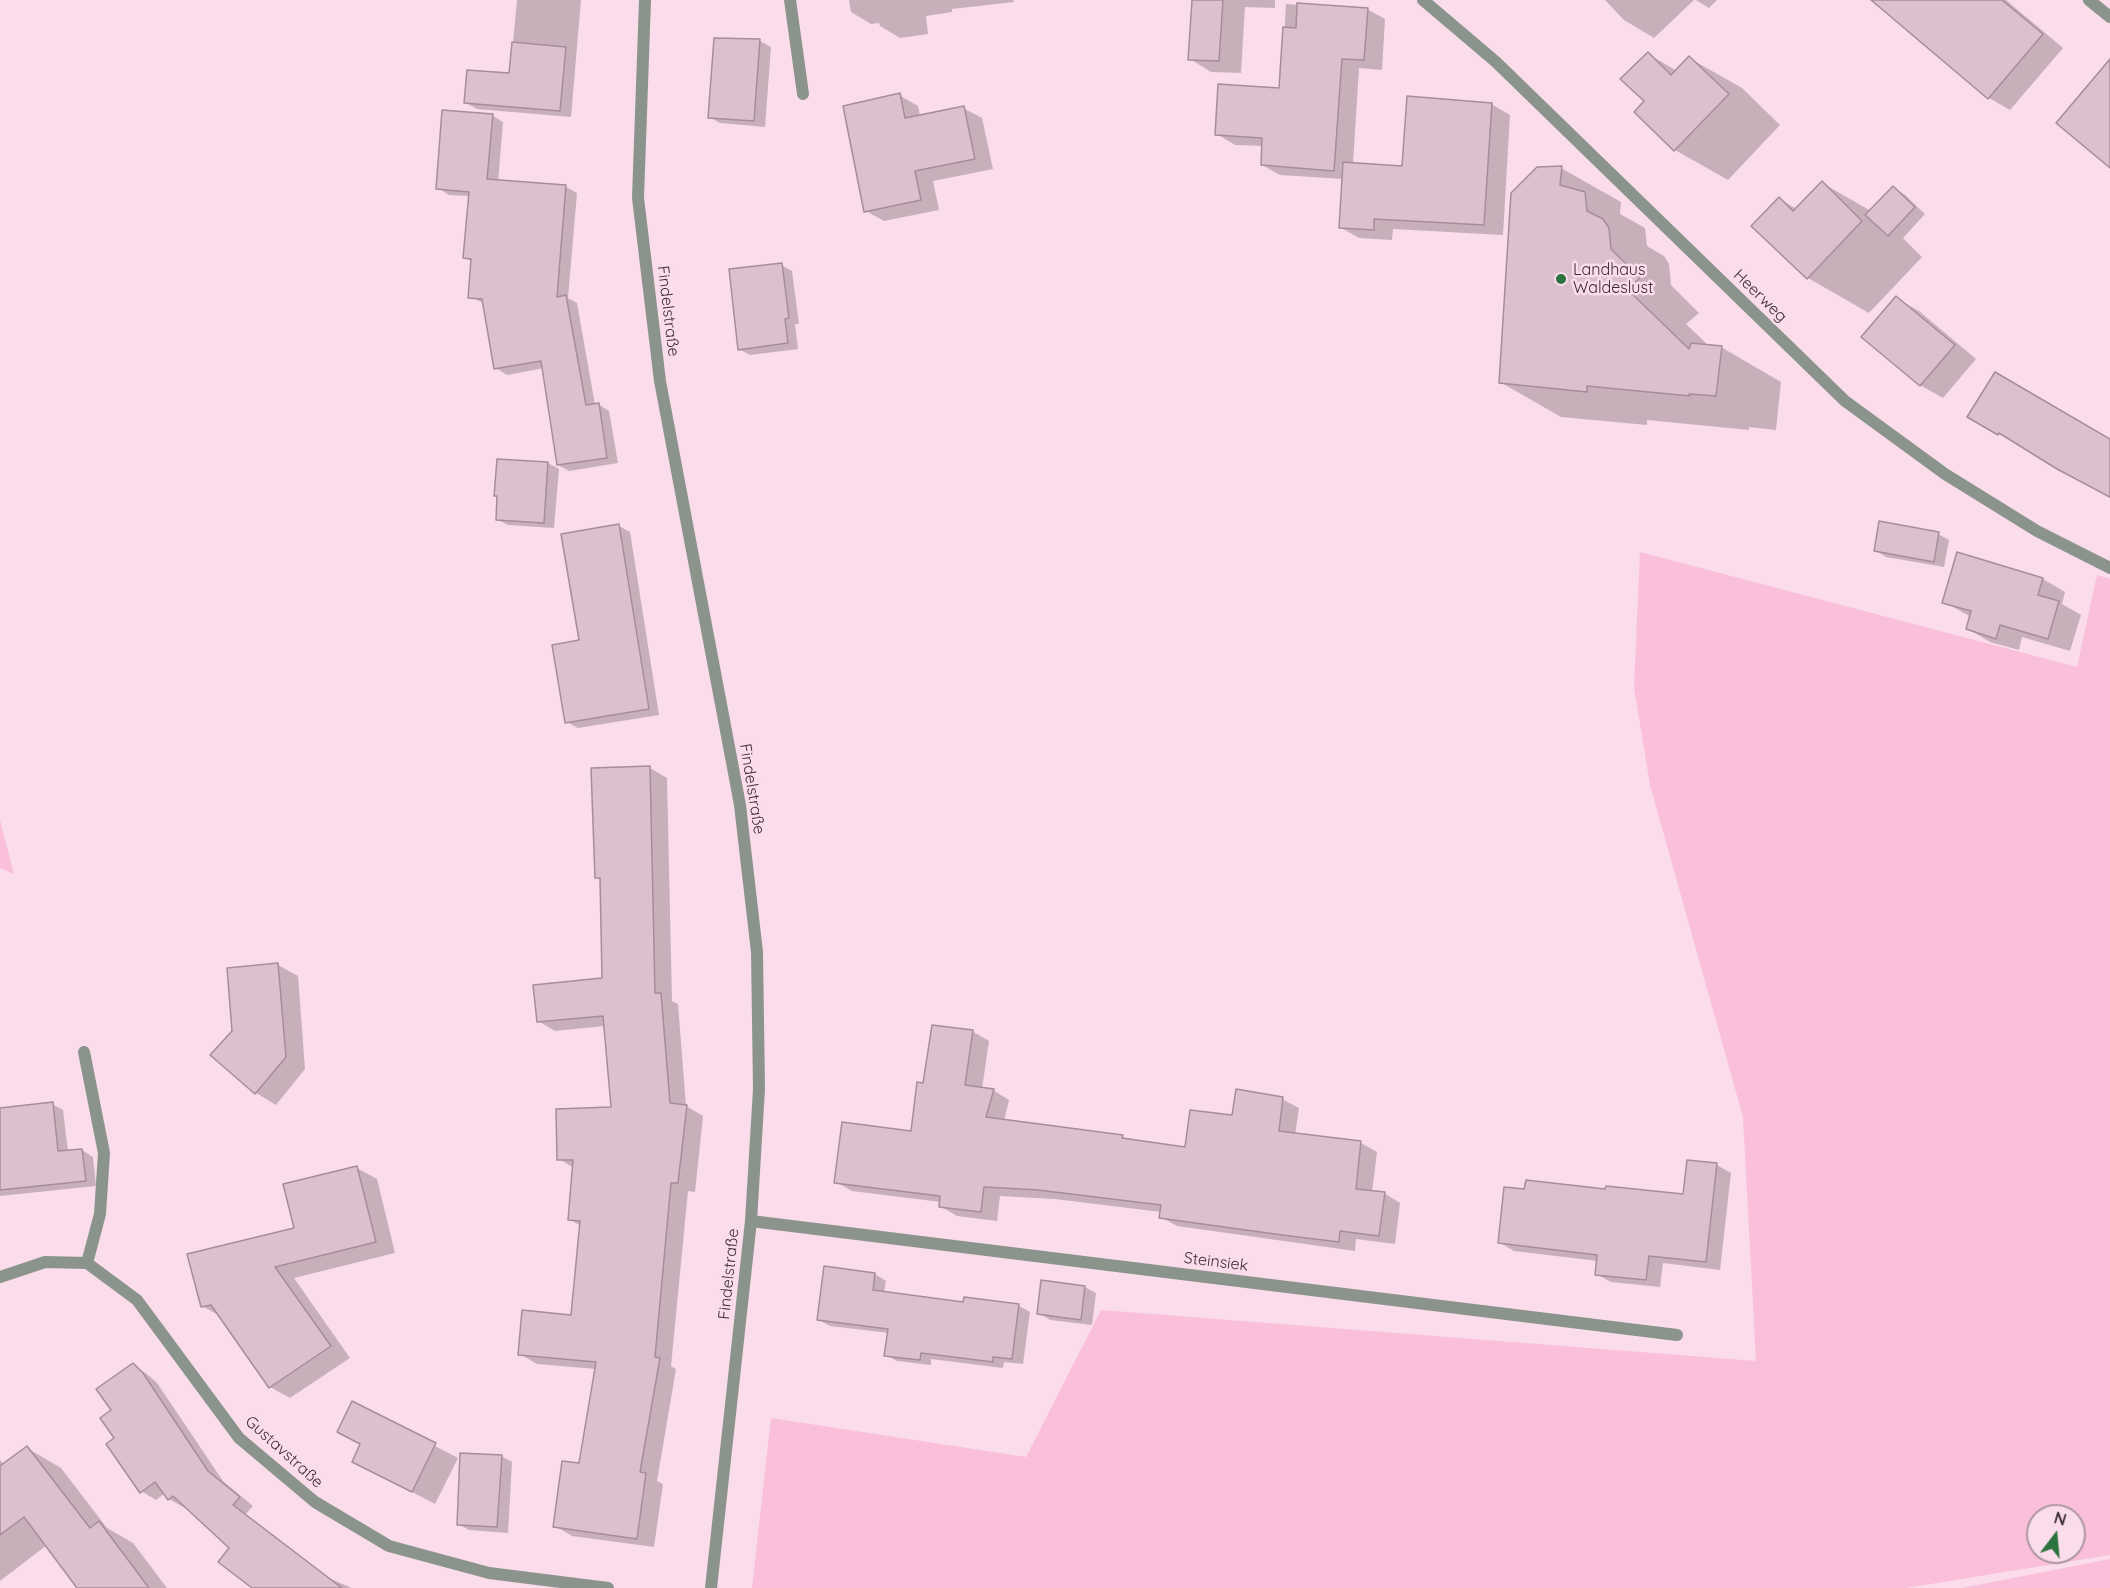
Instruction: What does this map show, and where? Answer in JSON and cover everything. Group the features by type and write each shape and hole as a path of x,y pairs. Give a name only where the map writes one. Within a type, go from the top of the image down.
{"street":[{"name":"Findelstraße","path":"645,0 638,198 660,381 740,805 757,952 759,1089 751,1221 711,1588"},
{"path":"790,0 803,94"},
{"name":"Heerweg","path":"1424,0 1496,62 1845,401 1945,474 2037,531 2110,568"},
{"path":"2089,0 2110,17"},
{"path":"0,1277 45,1262 87,1263 100,1214 105,1153 84,1052"},
{"name":"Steinsiek","path":"751,1221 1677,1335"},
{"name":"Gustavstraße","path":"87,1263 137,1300 239,1438 315,1502 389,1546 489,1573 608,1588"}],"shaded area":[{"path":"1640,552 2077,667 2097,575 2110,579 2110,1555 2086,1559 2086,1504 2026,1504 2026,1564 2054,1564 1906,1588 752,1588 771,1418 1026,1457 1101,1310 1756,1361 1743,1117 1650,785 1634,687"},
{"path":"0,820 14,874 0,868"},
{"path":"2110,1559 2110,1588 1962,1588 2086,1564"}],"building":[{"path":"1192,0 1223,0 1219,61 1188,60"},
{"path":"1871,0 2002,0 2043,34 1988,99"},
{"path":"1297,3 1368,8 1364,60 1342,59 1334,171 1261,165 1262,138 1215,135 1218,84 1279,88 1283,27 1296,28"},
{"path":"714,38 760,39 754,121 708,118"},
{"path":"512,42 566,47 560,111 464,103 467,70 509,73"},
{"path":"1648,52 1671,75 1689,56 1729,94 1674,151 1634,112 1644,101 1620,79"},
{"path":"2110,59 2110,168 2056,123"},
{"path":"900,93 905,118 964,106 975,159 915,171 921,200 864,212 843,106"},
{"path":"1407,96 1492,103 1484,225 1374,219 1374,230 1339,228 1343,162 1402,166"},
{"path":"442,110 493,114 487,179 566,185 557,297 566,295 586,405 599,403 607,458 557,465 541,361 494,369 482,299 468,298 471,259 463,258 469,192 436,189"},
{"name":"Landhaus Waldeslust","path":"1562,166 1560,185 1585,192 1587,211 1603,219 1609,228 1611,249 1640,278 1627,289 1689,349 1691,343 1722,346 1716,396 1689,394 1690,396 1587,386 1587,392 1499,383 1511,193 1537,167"},
{"path":"1822,181 1862,221 1807,279 1751,226 1779,197 1793,211"},
{"path":"1893,186 1915,207 1888,236 1865,215"},
{"path":"782,263 789,318 785,319 788,343 738,350 729,269"},
{"path":"1896,296 1955,345 1920,386 1861,337"},
{"path":"1995,372 2110,439 2110,497 1967,417"},
{"path":"497,459 548,462 544,523 496,520 497,496 494,496"},
{"path":"1879,521 1939,532 1934,562 1874,551"},
{"path":"619,524 649,709 565,723 552,645 579,640 561,534"},
{"path":"1957,552 2043,578 2038,595 2059,601 2048,639 2000,625 1996,639 1966,629 1971,611 1942,603"},
{"path":"650,766 655,993 661,993 670,1103 687,1105 678,1183 671,1183 655,1357 660,1358 640,1472 646,1473 637,1539 553,1527 562,1461 579,1463 596,1362 518,1355 522,1310 571,1315 580,1221 568,1220 573,1160 557,1160 556,1109 611,1107 603,1016 537,1022 533,985 602,978 600,878 595,878 591,768"},
{"path":"278,963 286,1057 255,1094 210,1055 232,1031 227,968"},
{"path":"932,1025 973,1030 965,1085 994,1089 986,1117 1123,1135 1122,1138 1185,1147 1190,1110 1232,1115 1236,1089 1283,1097 1279,1131 1361,1141 1356,1189 1385,1192 1379,1236 1340,1231 1339,1242 1282,1235 1159,1218 1161,1205 1038,1190 984,1187 981,1212 939,1207 940,1196 834,1183 842,1122 911,1131 917,1082 923,1083"},
{"path":"53,1102 58,1151 82,1149 86,1181 0,1190 0,1108"},
{"path":"1687,1160 1717,1163 1706,1262 1649,1256 1646,1280 1595,1275 1597,1255 1498,1243 1504,1187 1524,1189 1526,1180 1605,1189 1606,1186 1683,1194"},
{"path":"357,1166 376,1242 275,1267 331,1346 269,1388 211,1305 201,1307 187,1254 294,1228 283,1184"},
{"path":"824,1266 875,1273 873,1290 963,1302 964,1297 1019,1304 1012,1359 993,1357 993,1362 921,1353 920,1360 884,1356 888,1329 817,1320"},
{"path":"1041,1280 1085,1286 1081,1320 1037,1314"},
{"path":"133,1363 143,1373 208,1471 240,1497 233,1505 342,1588 252,1588 218,1562 229,1548 173,1496 168,1500 155,1482 140,1493 106,1444 114,1438 100,1418 111,1410 96,1389"},
{"path":"352,1401 436,1443 412,1492 352,1462 360,1444 337,1432"},
{"path":"27,1446 90,1528 99,1521 149,1588 77,1588 24,1517 0,1535 0,1466"},
{"path":"460,1453 502,1455 497,1527 457,1525"}],"place":[{"name":"Landhaus Waldeslust","path":"1561,279"}]}
